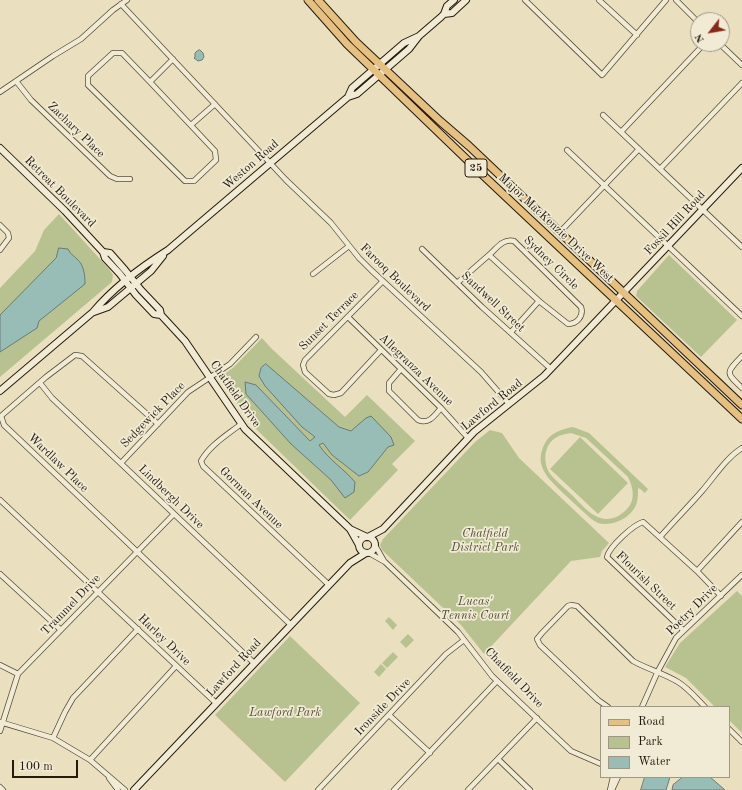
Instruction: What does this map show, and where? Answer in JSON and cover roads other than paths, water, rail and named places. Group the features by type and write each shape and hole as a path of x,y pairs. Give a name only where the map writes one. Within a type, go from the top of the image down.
{"main road":[{"name":"Major MacKenzie Drive West","path":"308,0 333,30 376,72 742,419"},
{"name":"Major MacKenzie Drive West","path":"318,0 344,29 386,70 440,121 563,229 624,292 742,404"}],"street":[{"path":"0,92 81,39 127,0"},
{"name":"Weston Road","path":"376,72 386,70 409,50 419,36 444,14 447,6 454,0"},
{"name":"Weston Road","path":"444,14 452,13 466,0"},
{"path":"525,0 602,75 666,0"},
{"path":"600,0 637,35"},
{"path":"676,0 690,14"},
{"name":"Farooq Boulevard","path":"121,4 270,163 331,223 359,258 481,372 509,404"},
{"name":"Weston Road","path":"0,391 93,312 103,301 146,264 168,250 348,97 357,94 376,72 380,64 404,43 419,36"},
{"path":"621,132 696,52"},
{"path":"728,52 742,65"},
{"path":"113,53 122,53 150,82 215,151 216,160 194,181 185,181 88,85 88,76 113,53"},
{"path":"150,82 173,59"},
{"name":"Zachary Place","path":"16,81 31,100 110,176 117,179 130,179"},
{"path":"660,169 742,83"},
{"path":"191,125 214,104"},
{"path":"603,115 742,247"},
{"name":"Retreat Boulevard","path":"0,148 65,211 103,252 105,258 126,282"},
{"path":"563,229 638,149"},
{"path":"567,150 742,316"},
{"name":"Fossil Hill Road","path":"616,300 742,169"},
{"path":"0,225 8,233 9,238 0,250"},
{"name":"Sydney Circle","path":"509,240 514,241 581,307 582,313 575,322 568,324 538,301 489,255 504,242 509,240"},
{"path":"313,274 349,246"},
{"name":"Sandwell Street","path":"422,249 551,369"},
{"name":"Weston Road","path":"93,312 108,307 151,271 168,250"},
{"name":"Retreat Boulevard","path":"103,252 110,253 136,283"},
{"path":"457,283 489,255"},
{"name":"Sunset Terrace","path":"381,350 341,393 337,395 329,394 305,372 303,365 305,360 382,281"},
{"name":"Chatfield Drive","path":"126,282 154,314 161,315"},
{"name":"Chatfield Drive","path":"136,283 160,310 161,315 184,341 241,424 253,438 350,530 359,545"},
{"name":"Lawford Road","path":"367,537 383,528 468,438 538,382 616,300"},
{"path":"511,332 538,301"},
{"name":"Allegranza Avenue","path":"348,317 442,408 468,438"},
{"name":"Sedgewick Place","path":"121,463 188,392 230,364 256,337"},
{"name":"Wardlaw Place","path":"158,424 82,356 75,355 40,382 1,416 4,425 254,663"},
{"path":"742,356 730,369 729,373 730,377 742,388"},
{"path":"401,369 389,383 388,388 391,393 413,414 421,421 426,422 442,408"},
{"name":"Lindbergh Drive","path":"40,382 52,398 290,624"},
{"name":"Gorman Avenue","path":"241,424 216,444 204,457 202,461 203,466 329,585"},
{"path":"660,536 703,490 716,473 737,451 742,448"},
{"name":"Harley Drive","path":"0,500 216,703"},
{"name":"Trammel Drive","path":"0,731 1,723 18,674 174,514"},
{"name":"Flourish Street","path":"683,630 606,557 610,551 638,524 643,522 660,536 721,596"},
{"path":"697,571 742,522"},
{"name":"Lawford Road","path":"375,545 383,528"},
{"name":"Chatfield Drive","path":"350,530 367,537"},
{"path":"367,537 373,540 375,545 374,550 367,553 361,550 359,545 362,540 367,537"},
{"name":"Lawford Road","path":"350,563 359,545"},
{"name":"Chatfield Drive","path":"375,545 385,562 458,632 497,681 571,751 600,764"},
{"name":"Lawford Road","path":"134,790 290,624 350,563 367,553"},
{"name":"Chatfield Drive","path":"367,553 385,562"},
{"path":"0,574 61,630"},
{"name":"Poetry Drive","path":"642,706 669,649 683,630 721,596 742,574"},
{"path":"607,706 598,700 540,645 538,639 542,633 568,606 576,606 633,661 644,667 658,671 679,682 704,706"},
{"path":"53,738 73,698 138,629"},
{"name":"Ironside Drive","path":"318,790 446,654 464,640"},
{"path":"0,665 18,674"},
{"path":"90,760 176,666"},
{"path":"394,790 497,681"},
{"path":"389,715 430,753"},
{"path":"468,790 537,718"},
{"path":"1,723 53,738 90,760 125,790"},
{"path":"730,730 742,742"},
{"path":"498,759 530,790"},
{"path":"108,776 118,790"},
{"path":"611,790 613,778"},
{"path":"611,790 617,778"},
{"path":"0,787 3,790"}],"water":[{"path":"200,50 204,57 202,60 198,61 194,58 195,53"},
{"path":"59,248 68,249 79,261 84,270 85,284 39,321 37,328 0,352 0,315 56,258"},
{"path":"266,364 339,427 351,431 366,418 371,416 391,437 394,445 388,447 368,472 359,476 332,455 323,443 319,445 327,455 355,482 354,492 345,498 331,480 291,444 246,394 245,382 256,385 310,441 315,437 302,427 265,386 259,376 261,368"},
{"path":"645,778 670,778 666,790 641,790"},
{"path":"682,778 711,778 725,790 672,790 673,785"}],"park label":[{"name":"Chatfield District Park","path":"485,541"},
{"name":"Lucas' Tennis Court","path":"475,609"},
{"name":"Lawford Park","path":"285,713"}]}
